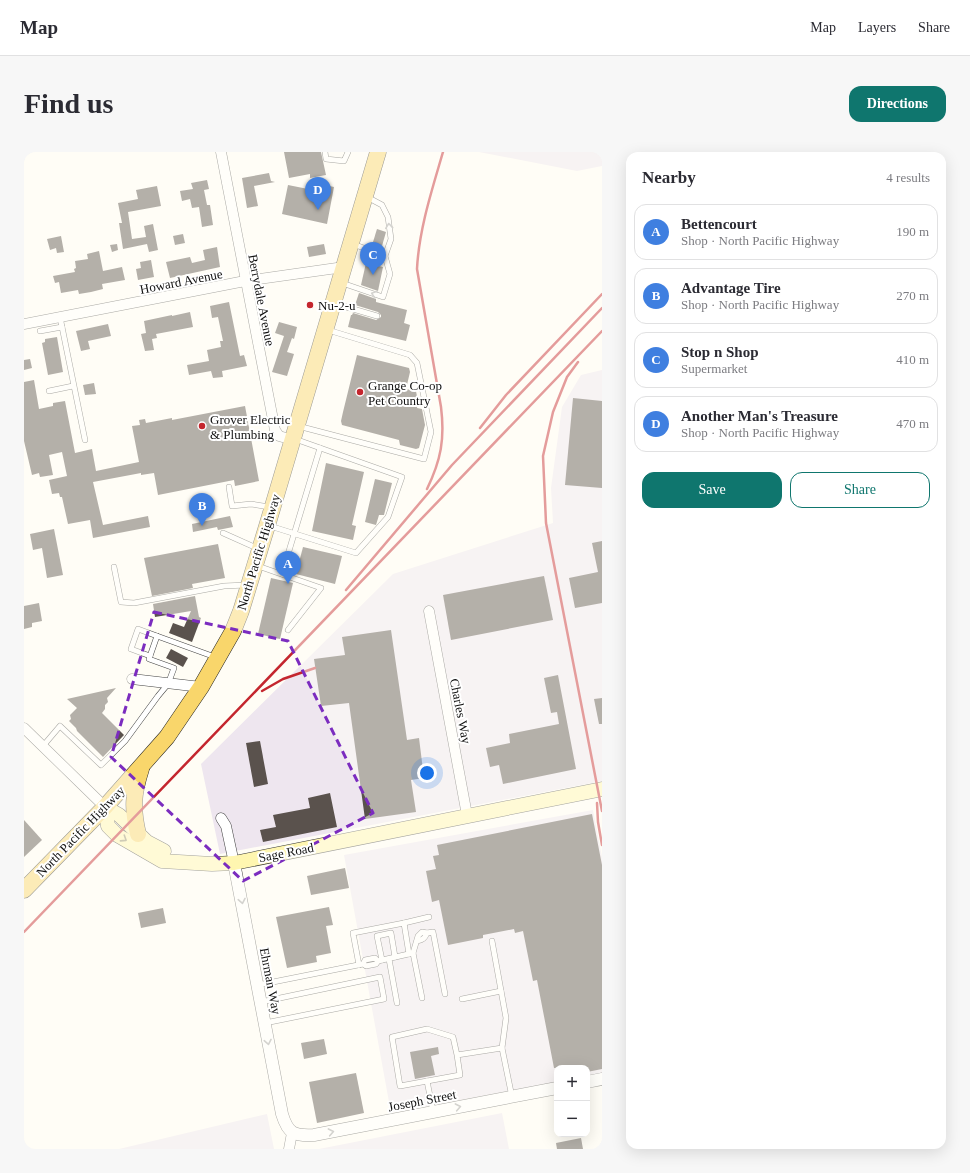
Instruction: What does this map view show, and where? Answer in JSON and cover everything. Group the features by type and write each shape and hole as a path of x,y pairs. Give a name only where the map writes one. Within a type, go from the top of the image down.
{"main road":[{"name":"North Pacific Highway","path":"24,890 106,807 167,737 201,688 233,631 241,611 267,526 378,152"},
{"path":"138,834 133,806 136,785 143,764"},
{"name":"Sage Road","path":"106,807 108,826 117,835 162,861 212,864 234,862 602,789"},
{"path":"106,807 119,815 138,834 157,848 184,862"}],"street":[{"name":"Berrydale Avenue","path":"221,152 274,430 279,436 294,435"},
{"name":"Howard Avenue","path":"24,324 61,322 245,281 344,267"},
{"name":"Charles Way","path":"429,611 467,815"},
{"path":"132,679 201,688"},
{"path":"24,728 106,807"},
{"name":"Ehrman Way","path":"221,818 226,826 234,862 282,1114 286,1126 292,1133"},
{"path":"590,1081 602,1079"},
{"name":"Joseph Street","path":"292,1133 298,1135 314,1135 554,1089"},
{"path":"289,1149 292,1133"}],"lane":[{"path":"325,152 326,159 344,161 348,152"},
{"path":"339,283 383,297 390,274 385,256 391,239 388,217 382,205 365,196"},
{"path":"351,243 385,256"},
{"path":"333,303 377,316"},
{"path":"40,331 61,322 84,440"},
{"path":"294,435 424,459 430,432 417,363 410,355 326,329"},
{"path":"49,390 73,386"},
{"path":"267,526 356,552 388,517 402,477 320,448 294,435"},
{"path":"282,574 320,448"},
{"path":"229,487 232,506 251,504 272,508"},
{"path":"223,534 260,549"},
{"path":"255,565 321,588 288,630"},
{"path":"114,567 121,602 139,603 224,586 249,584"},
{"path":"150,656 131,649 138,629 218,658"},
{"path":"43,746 60,726 101,765 125,742 168,684 174,668 149,659 157,636"},
{"path":"361,964 353,933 429,917"},
{"path":"404,923 422,998"},
{"path":"411,954 417,941 422,940 427,933 433,932 444,994"},
{"path":"380,960 377,936 391,933 396,957"},
{"path":"492,942 506,1018 502,1048 512,1097"},
{"path":"258,985 361,964 366,966 376,964 380,960 411,954"},
{"path":"389,958 397,1003"},
{"path":"261,1002 380,977 384,999 265,1023"},
{"path":"462,999 501,991"},
{"path":"427,1029 453,1037 457,1055 460,1075 400,1086 392,1037 427,1029"},
{"path":"457,1055 502,1048"},
{"path":"427,1081 433,1112"}],"highlighted area":[{"path":"154,612 288,641 373,813 243,881 111,757"}],"shaded area":[{"path":"479,152 602,152 602,166 577,171"},
{"path":"602,370 602,781 220,854 201,764 393,574 553,523 551,488 562,407 581,375"},
{"path":"593,810 602,857 602,1074 590,1076 590,1065 554,1065 554,1083 391,1113 344,855"},
{"path":"502,1113 509,1149 319,1149"},
{"path":"267,1114 274,1149 119,1149"}],"building":[{"path":"284,152 321,152 326,175 310,178 310,174 289,178"},
{"path":"269,173 271,181 275,182 254,186 258,206 247,208 242,178"},
{"path":"207,180 209,189 204,190 207,205 210,205 213,225 202,227 199,207 192,208 190,199 182,201 180,191 193,189 191,183"},
{"path":"311,182 334,187 327,224 282,214 288,185 313,190"},
{"path":"157,186 161,206 128,212 132,239 146,237 144,226 153,224 158,250 149,252 147,244 123,249 119,223 122,223 118,203 138,199 136,190"},
{"path":"377,229 386,232 382,246 373,242"},
{"path":"183,234 185,243 175,245 173,236"},
{"path":"61,236 64,252 57,253 56,248 50,250 47,239"},
{"path":"117,244 118,250 112,252 110,245"},
{"path":"324,244 326,254 309,257 307,247"},
{"path":"217,247 220,267 170,278 166,262 190,257 192,263 205,260 203,250"},
{"path":"99,251 103,271 122,267 125,280 102,284 103,289 91,292 79,294 78,290 61,293 59,282 55,283 53,276 75,272 75,261 88,259 87,254"},
{"path":"151,260 154,277 138,280 136,269 141,268 140,262"},
{"path":"366,263 383,267 378,291 361,285"},
{"path":"359,293 376,299 376,302 407,310 404,323 410,325 406,341 348,327 351,315 353,313 376,320 381,317 378,312 355,305"},
{"path":"229,302 240,356 244,355 247,366 222,371 223,377 213,378 211,371 189,375 187,365 209,361 207,350 221,347 220,341 223,341 218,317 212,318 210,306"},
{"path":"190,312 193,327 156,334 157,338 152,339 154,350 145,351 141,334 146,333 144,321"},
{"path":"279,322 297,327 294,339 292,338 287,352 294,354 287,376 272,372 284,336 275,333"},
{"path":"108,324 111,336 88,341 90,349 81,351 76,331"},
{"path":"57,337 63,372 48,375 42,343 45,342 45,339"},
{"path":"357,355 409,368 410,372 406,389 416,391 418,402 417,408 422,409 425,425 419,448 416,449 400,445 399,440 342,425 341,421"},
{"path":"30,359 32,368 24,370 24,360"},
{"path":"34,380 39,409 53,406 53,403 65,401 75,453 92,449 96,471 139,462 132,426 140,425 139,420 145,419 146,423 172,418 172,420 245,406 259,481 235,486 234,480 158,495 154,473 141,475 141,473 93,482 103,525 148,516 150,527 93,538 90,520 68,524 62,497 60,497 59,493 52,494 49,480 67,476 62,452 49,455 53,475 40,477 39,473 32,475 24,441 24,382"},
{"path":"94,383 96,394 85,395 83,385"},
{"path":"573,398 602,401 602,488 565,485"},
{"path":"326,463 364,472 352,525 356,526 353,540 312,531"},
{"path":"375,479 392,483 384,515 379,515 376,525 365,522"},
{"path":"230,516 233,527 218,530 217,527 193,532 192,524"},
{"path":"54,529 63,575 47,578 42,548 33,550 30,534"},
{"path":"602,541 602,603 575,608 569,578 598,572 592,543"},
{"path":"218,544 225,578 192,584 193,588 152,596 144,558"},
{"path":"303,547 342,556 335,584 296,574"},
{"path":"544,576 553,620 451,640 443,595"},
{"path":"271,578 293,583 280,639 258,634"},
{"path":"195,596 199,617 201,618 192,642 169,633 173,623 184,627 191,611 155,617 153,604"},
{"path":"39,603 42,621 32,623 32,627 24,629 24,606"},
{"path":"391,630 407,740 419,738 424,778 411,780 416,812 365,819 349,703 321,706 314,659 345,655 342,637"},
{"path":"171,649 188,658 183,667 166,658"},
{"path":"558,675 576,769 503,784 499,765 490,767 486,748 510,743 509,734 559,724 557,712 551,713 544,678"},
{"path":"116,688 107,698 108,702 102,713 124,735 103,757 69,721 71,719 70,715 77,708 67,699"},
{"path":"602,698 602,724 599,724 594,699"},
{"path":"260,741 268,784 254,787 246,743"},
{"path":"330,793 337,827 263,842 260,830 276,827 273,815 310,808 308,798"},
{"path":"592,814 602,865 602,1069 590,1071 590,1065 554,1065 554,1068 537,980 533,981 523,931 515,933 514,929 483,935 483,938 448,945 439,900 432,902 426,871 436,869 433,856 439,855 437,845"},
{"path":"24,820 42,840 24,857"},
{"path":"345,868 349,888 311,895 307,876"},
{"path":"329,907 333,925 326,926 331,953 316,956 317,962 287,968 276,917"},
{"path":"163,908 166,923 141,928 138,913"},
{"path":"324,1039 327,1054 304,1059 301,1043"},
{"path":"438,1047 439,1054 431,1056 435,1075 415,1079 410,1052"},
{"path":"356,1073 364,1113 317,1123 309,1082"},
{"path":"581,1138 583,1149 557,1149 556,1143"}],"railway":[{"path":"427,489 439,459 442,439 442,419 417,269 423,224 443,152"},
{"path":"480,428 506,395 602,294"},
{"path":"346,590 452,465 602,308"},
{"path":"24,932 602,331"},
{"path":"578,362 567,377 553,412 543,456 546,523 602,811"},
{"path":"262,691 283,679 315,668"},
{"path":"597,803 598,822 602,845"}],"place":[{"name":"Another Man's Treasure","path":"318,210"},
{"name":"Stop n Shop","path":"373,275"},
{"name":"Nu-2-u","path":"310,305"},
{"name":"Grange Co-op Pet Country","path":"360,392"},
{"name":"Grover Electric & Plumbing","path":"202,426"},
{"name":"Advantage Tire","path":"202,526"},
{"name":"Bettencourt","path":"288,584"}]}
